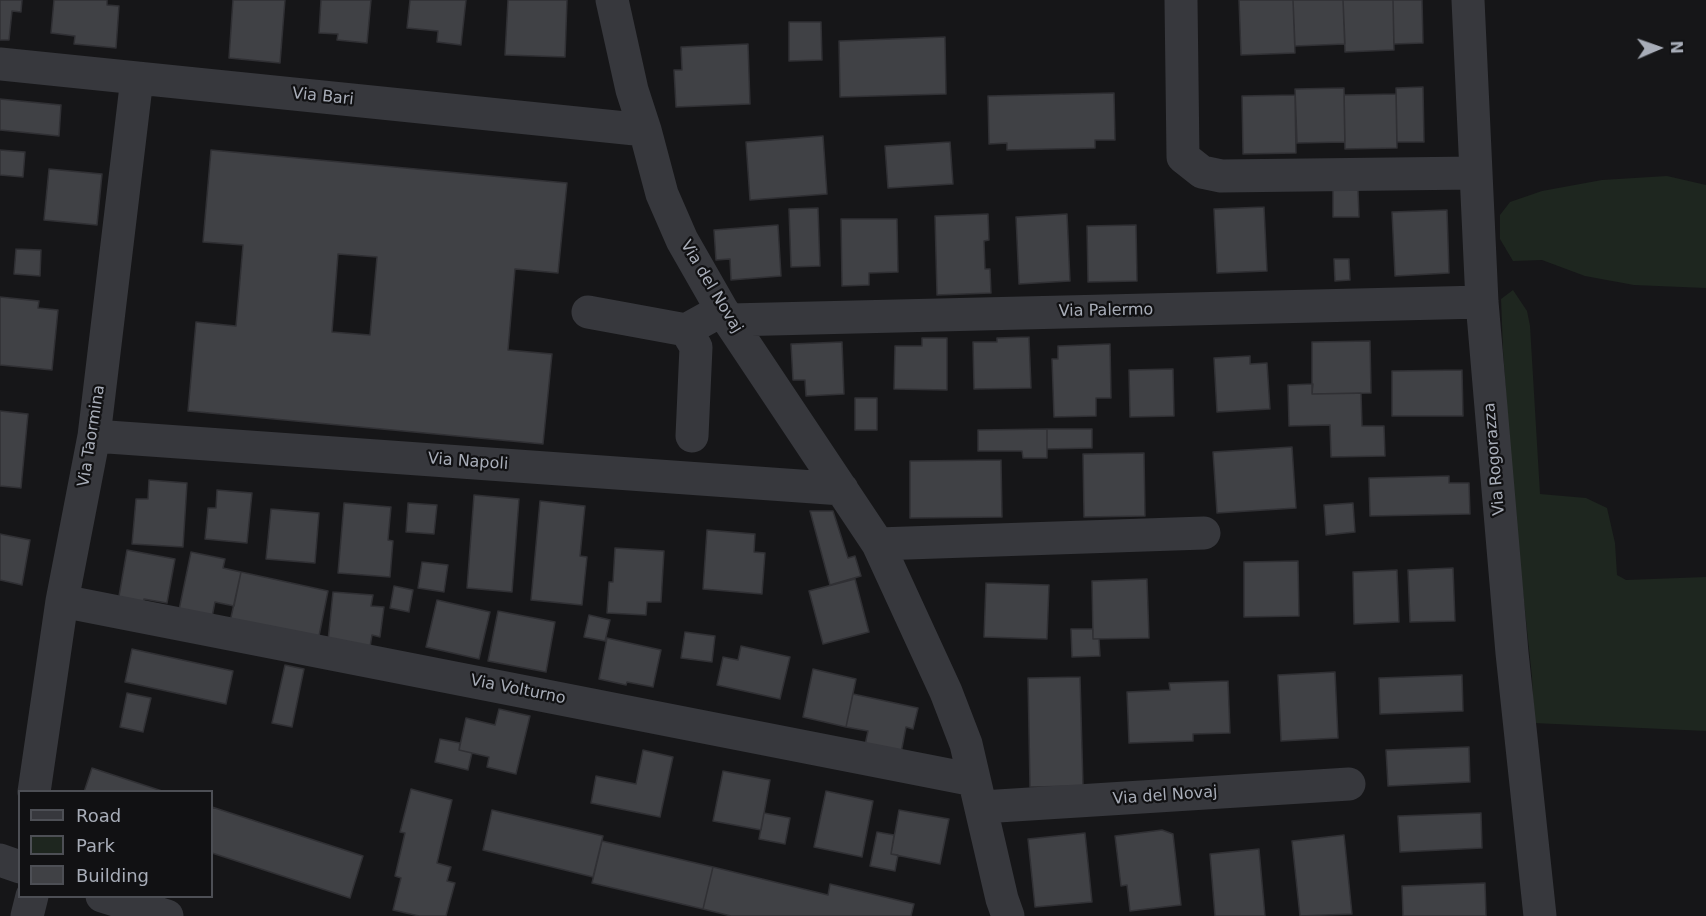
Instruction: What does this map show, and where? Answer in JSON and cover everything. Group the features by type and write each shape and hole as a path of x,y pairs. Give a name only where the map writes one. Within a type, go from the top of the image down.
{"street":[{"name":"Via del Novaj","path":"612,0 632,90 662,194 682,240 726,315 878,544 946,692 966,744 1004,910"},
{"path":"1181,0 1183,157 1202,172 1221,176 1476,173"},
{"name":"Via Rogorazza","path":"1468,0 1482,302 1512,653 1540,916"},
{"name":"Via Bari","path":"0,64 645,130"},
{"name":"Via Taormina","path":"34,790 62,601 94,436 137,78"},
{"name":"Via Palermo","path":"726,315 1482,302"},
{"path":"588,312 686,330 726,315"},
{"path":"686,330 696,347 692,436"},
{"name":"Via Napoli","path":"94,436 842,489"},
{"path":"878,544 1204,533"},
{"name":"Via Volturno","path":"62,601 978,793"},
{"name":"Via del Novaj","path":"978,793 1349,784"},
{"path":"0,860 18,866"},
{"path":"27,916 32,898"},
{"path":"105,898 166,916"}],"green space":[{"path":"1667,176 1706,185 1706,288 1634,285 1585,276 1542,260 1513,261 1500,239 1500,215 1510,202 1542,191 1602,180"},
{"path":"1513,290 1527,311 1530,326 1540,494 1586,498 1607,508 1615,543 1617,575 1626,580 1706,577 1706,731 1534,723 1532,677 1513,498 1503,350 1501,299"}],"building":[{"path":"0,0 22,0 21,12 12,11 9,40 0,40"},
{"path":"54,0 107,0 107,5 119,6 116,48 74,44 75,36 51,33"},
{"path":"233,0 285,0 280,63 229,58"},
{"path":"321,0 371,0 367,43 337,40 338,34 319,33"},
{"path":"410,0 466,0 461,45 437,42 438,31 407,28"},
{"path":"508,0 567,0 565,57 505,55"},
{"path":"1239,0 1293,0 1295,53 1241,55"},
{"path":"1293,0 1343,0 1345,44 1295,46"},
{"path":"1343,0 1393,0 1394,50 1345,52"},
{"path":"1393,0 1422,0 1423,43 1394,44"},
{"path":"789,22 821,22 822,60 789,61"},
{"path":"945,37 946,94 840,97 839,41"},
{"path":"748,44 750,104 676,107 674,70 682,70 681,47"},
{"path":"1423,87 1424,142 1397,142 1396,88"},
{"path":"1344,88 1345,142 1297,143 1295,89"},
{"path":"1114,93 1115,140 1095,140 1095,148 1007,150 1007,143 989,144 988,96"},
{"path":"1396,94 1397,148 1345,149 1344,95"},
{"path":"1295,95 1296,153 1243,154 1242,96"},
{"path":"0,99 61,105 59,136 0,130"},
{"path":"823,136 827,194 750,200 746,142"},
{"path":"950,142 953,184 888,188 885,146"},
{"path":"0,150 25,152 23,177 0,175"},
{"path":"211,150 567,183 558,273 515,269 508,350 552,354 543,444 188,411 196,322 236,326 243,245 203,242","holes":["338,254 377,257 370,335 332,332"]},
{"path":"49,169 102,174 97,225 44,220"},
{"path":"1333,190 1358,190 1359,217 1333,217"},
{"path":"1264,207 1267,271 1217,273 1214,209"},
{"path":"818,208 820,266 791,267 789,209"},
{"path":"1447,210 1449,273 1395,276 1392,212"},
{"path":"988,214 989,240 984,241 985,269 990,269 991,293 937,295 935,216"},
{"path":"1067,214 1070,281 1019,284 1016,217"},
{"path":"841,219 897,219 898,272 869,273 869,285 842,286"},
{"path":"778,225 781,276 731,280 730,259 716,260 714,230"},
{"path":"1136,225 1137,281 1088,282 1087,226"},
{"path":"16,249 41,250 40,276 14,274"},
{"path":"1334,259 1349,259 1350,280 1335,281"},
{"path":"0,297 39,301 38,308 58,310 52,370 0,365"},
{"path":"1029,337 1031,388 974,389 973,342 997,342 997,338"},
{"path":"922,338 947,338 947,390 894,389 895,346 922,346"},
{"path":"1370,341 1371,393 1312,394 1312,342"},
{"path":"842,342 844,394 806,396 805,380 793,380 791,344"},
{"path":"1110,344 1111,398 1096,398 1096,416 1054,417 1052,359 1058,359 1058,346"},
{"path":"1250,356 1250,364 1267,363 1270,409 1217,412 1214,358"},
{"path":"1173,369 1174,416 1130,417 1129,370"},
{"path":"1462,370 1463,416 1392,416 1392,371"},
{"path":"1313,384 1312,394 1361,393 1362,426 1384,426 1385,456 1331,457 1330,425 1289,426 1288,385"},
{"path":"855,398 877,398 877,430 855,430"},
{"path":"0,411 28,414 21,488 0,486"},
{"path":"1047,429 1092,429 1092,448 1047,449"},
{"path":"1047,429 1047,458 1023,458 1022,451 978,451 978,430"},
{"path":"1292,447 1296,508 1217,513 1213,452"},
{"path":"1144,453 1145,516 1084,517 1083,454"},
{"path":"1001,460 1002,517 910,518 910,461"},
{"path":"1449,476 1449,483 1469,483 1470,514 1370,516 1369,478"},
{"path":"149,480 187,483 183,547 132,544 136,499 148,499"},
{"path":"217,490 252,493 247,543 205,539 208,508 216,508"},
{"path":"474,495 519,499 512,592 467,588"},
{"path":"540,501 585,506 580,556 587,557 582,605 531,600"},
{"path":"344,503 391,507 388,540 393,541 390,577 338,573"},
{"path":"408,503 437,505 434,534 406,532"},
{"path":"1353,503 1355,532 1326,535 1324,505"},
{"path":"271,509 319,513 315,563 266,559"},
{"path":"810,511 833,511 848,558 855,556 861,576 830,585"},
{"path":"707,530 755,534 754,552 765,553 762,594 703,589"},
{"path":"0,534 30,540 22,585 0,580"},
{"path":"615,548 664,551 661,602 647,602 646,615 607,613 609,582 613,582"},
{"path":"127,550 175,559 167,603 144,599 143,606 118,602"},
{"path":"191,552 225,559 223,568 241,572 234,606 215,602 212,617 179,610"},
{"path":"1298,561 1299,616 1244,617 1244,562"},
{"path":"422,562 448,565 444,592 418,588"},
{"path":"1453,568 1455,621 1410,622 1408,570"},
{"path":"1397,570 1399,622 1354,624 1353,572"},
{"path":"241,572 328,591 318,641 230,622"},
{"path":"855,579 869,632 823,644 809,591"},
{"path":"1147,579 1149,638 1093,639 1092,581"},
{"path":"986,583 1049,585 1047,639 984,637"},
{"path":"394,586 413,590 409,612 390,608"},
{"path":"333,592 373,595 371,606 384,607 380,637 372,635 370,647 328,641"},
{"path":"437,600 490,612 479,659 426,647"},
{"path":"498,611 555,622 546,672 488,661"},
{"path":"589,615 610,620 605,641 584,637"},
{"path":"1071,629 1093,629 1093,639 1099,639 1100,656 1072,657"},
{"path":"685,632 715,636 712,662 681,658"},
{"path":"607,638 661,650 653,687 627,682 626,685 599,679"},
{"path":"741,646 790,657 780,699 717,685 723,657 738,660"},
{"path":"132,649 233,671 226,704 125,682"},
{"path":"285,665 304,669 292,727 272,723"},
{"path":"813,669 856,679 846,727 803,717"},
{"path":"1335,672 1338,738 1281,741 1278,675"},
{"path":"1462,675 1463,711 1380,714 1379,678"},
{"path":"1080,677 1083,786 1030,787 1028,678"},
{"path":"1228,681 1230,733 1193,734 1193,741 1129,743 1127,692 1170,690 1169,683"},
{"path":"127,693 151,698 143,732 120,727"},
{"path":"853,694 918,708 913,729 906,727 901,753 865,745 868,731 846,727"},
{"path":"499,709 530,716 516,774 487,767 489,757 459,750 466,718 495,725"},
{"path":"440,739 460,743 459,750 472,753 468,770 435,762"},
{"path":"1469,747 1470,782 1388,786 1386,750"},
{"path":"643,750 673,757 660,817 591,803 596,776 636,784"},
{"path":"92,768 159,790 85,790"},
{"path":"723,771 770,780 761,830 713,821"},
{"path":"411,789 452,800 437,863 451,867 447,881 455,883 446,916 419,916 393,910 401,878 395,876 405,833 400,832"},
{"path":"826,791 873,801 862,857 814,847"},
{"path":"213,807 363,856 350,898 213,853"},
{"path":"492,810 603,836 593,877 483,850"},
{"path":"899,810 949,819 940,864 891,854"},
{"path":"764,813 790,818 785,844 759,839"},
{"path":"1481,813 1482,848 1400,852 1398,816"},
{"path":"1162,830 1173,834 1181,905 1130,911 1127,885 1121,886 1115,836"},
{"path":"877,832 894,835 891,854 898,855 895,871 870,866"},
{"path":"1085,833 1092,902 1035,907 1028,839"},
{"path":"1344,835 1352,914 1300,916 1292,841"},
{"path":"602,841 713,867 703,909 592,883"},
{"path":"1259,849 1265,916 1215,916 1210,854"},
{"path":"713,867 828,895 830,884 914,904 911,916 731,916 703,909"},
{"path":"1485,883 1486,916 1403,916 1402,886"}]}
